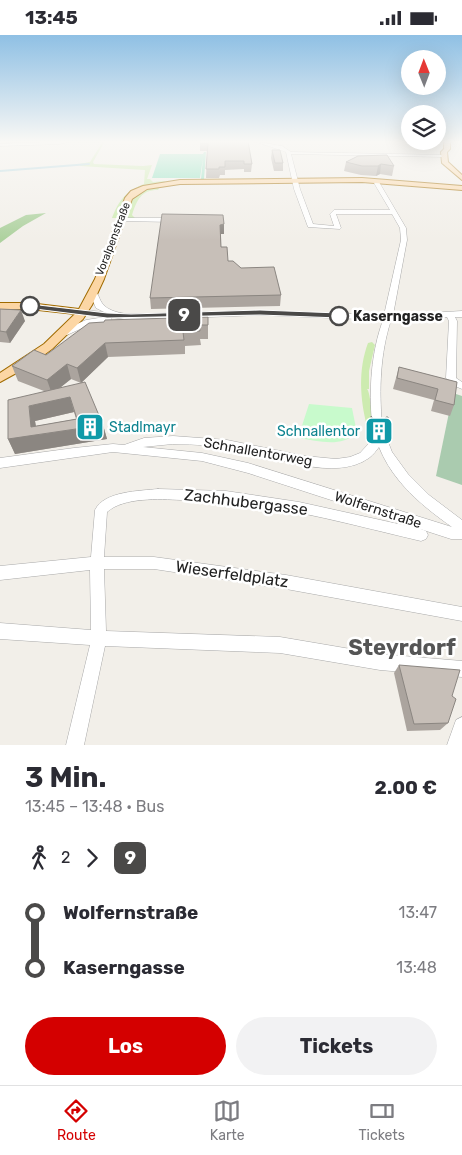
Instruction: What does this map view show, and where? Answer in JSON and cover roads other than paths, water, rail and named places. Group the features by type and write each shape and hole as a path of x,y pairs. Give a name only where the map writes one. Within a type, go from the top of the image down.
{"main road":[{"path":"435,185 448,183 451,174"},
{"path":"453,174 461,190"},
{"path":"311,181 372,181 435,185 461,190"},
{"path":"311,181 377,183 461,190"},
{"name":"Voralpenstraße","path":"0,378 32,358 64,333 82,312 93,292 131,195 155,184 180,182 311,181"},
{"path":"0,306 30,306 82,312"}],"street":[{"path":"294,174 297,189 310,226 338,228 333,212 393,211"},
{"path":"377,183 403,228 404,240 391,310 376,370 375,397 380,434 407,483 426,501 462,527"},
{"path":"120,220 187,220"},
{"path":"93,292 102,309 131,317"},
{"path":"82,312 131,317"},
{"path":"64,333 89,322 131,317 270,313 388,318 462,314"},
{"path":"450,315 453,321 451,378 453,382 462,386"},
{"name":"Schnallentorweg","path":"128,449 135,444 149,441 186,440 244,447 311,462 349,461 366,455 380,434"},
{"name":"Wolfernstraße","path":"0,463 94,449 128,449 202,457 248,468 451,533 462,533"},
{"name":"Zachhubergasse","path":"75,745 99,638 97,563 103,507 118,499 142,495 204,495 260,501 340,515 421,535"},
{"name":"Wieserfeldplatz","path":"0,573 97,563 136,562 174,565 286,581 462,614"},
{"path":"0,631 99,638 280,645 380,662 462,669"},
{"path":"456,745 462,726"}],"place":[{"name":"Kaserngasse","path":"339,316"},
{"name":"Stadlmayr","path":"90,427"},
{"name":"Schnallentor","path":"379,431"}],"district":[{"name":"Steyrdorf","path":"402,647"}]}
